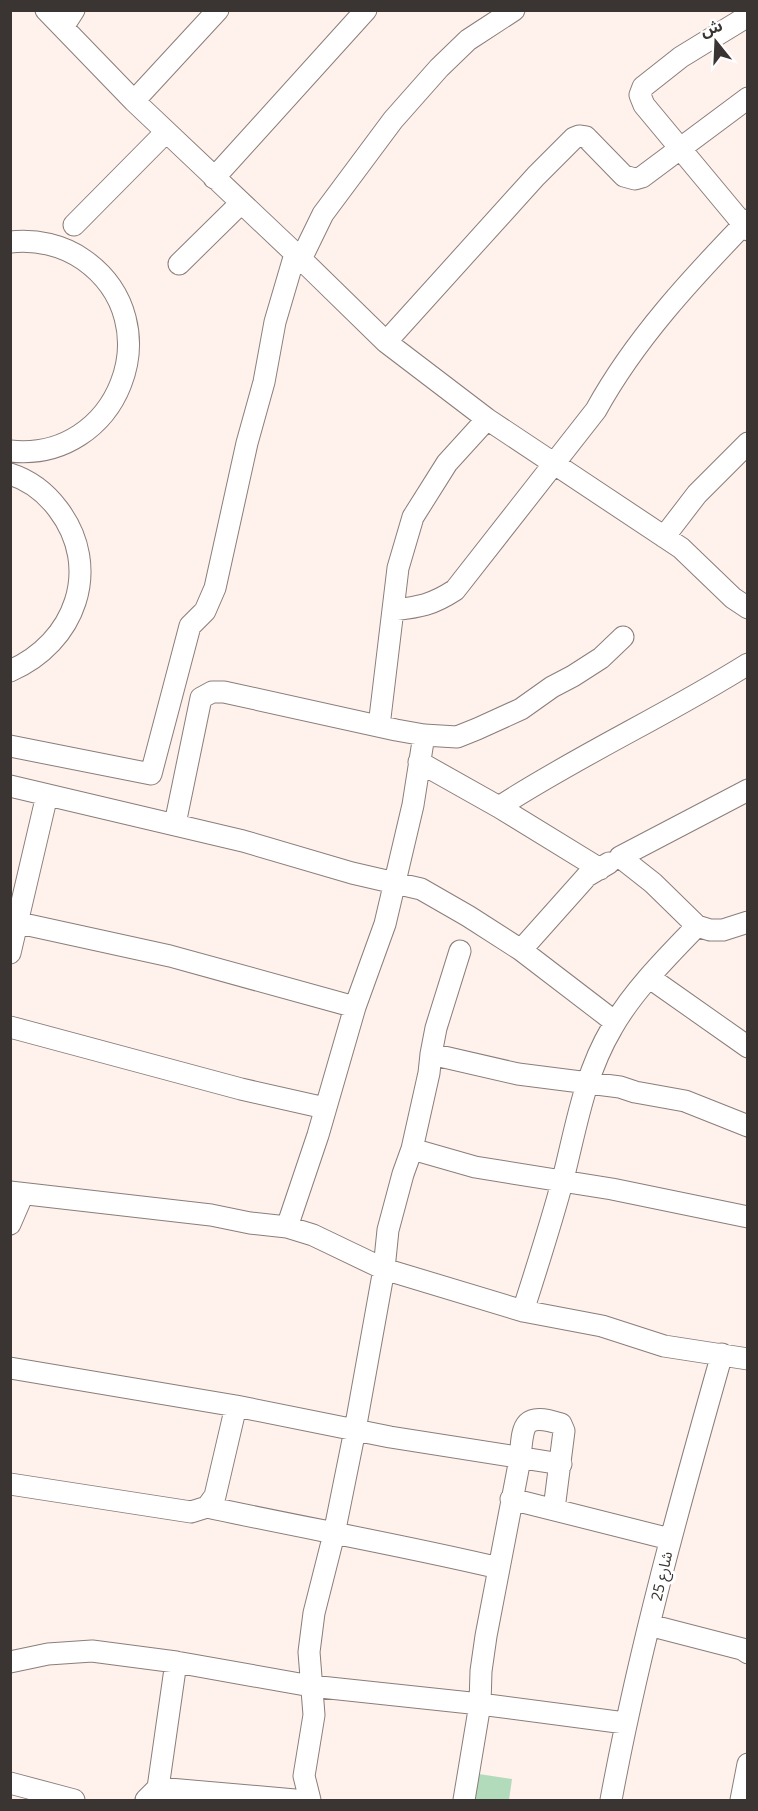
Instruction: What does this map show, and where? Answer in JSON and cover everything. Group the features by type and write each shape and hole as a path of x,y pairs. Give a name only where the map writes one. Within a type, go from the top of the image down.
{"street":[{"path":"46,10 69,19 134,100 386,342 486,419 681,548 733,598 747,608"},
{"path":"134,100 218,10"},
{"path":"214,178 366,10"},
{"path":"10,746 151,774 190,626 205,611 215,588 247,443 264,382 274,322 298,256 323,214 393,120 439,68 468,40 514,10"},
{"path":"393,610 437,602 455,590 596,410 614,378 642,340 746,226 644,105 640,95 643,87 681,57 747,15"},
{"path":"386,342 536,176 574,138 579,135 586,137 624,176 634,179 642,177 747,98"},
{"path":"74,225 166,132"},
{"path":"179,264 241,203"},
{"path":"10,242 49,244 91,265 112,289 120,303 125,317 129,348 124,379 117,394 110,407 88,430 60,445 29,452 10,451"},
{"path":"379,726 398,567 413,517 447,463 486,419"},
{"path":"664,537 697,494 747,443"},
{"path":"10,474 42,492 63,515 76,543 80,575 75,605 60,633 38,656 10,671"},
{"path":"175,824 201,698 212,692 224,692 424,735 457,737 521,709 601,658 623,637"},
{"path":"500,807 567,766 644,725 747,664"},
{"path":"287,1227 355,1007 385,924 413,806 424,735"},
{"path":"419,762 500,807 600,869"},
{"path":"10,786 243,841 352,873 421,889 520,950 615,1022"},
{"path":"520,950 587,876 747,790"},
{"path":"10,953 14,921 47,795"},
{"path":"620,857 654,883 697,926 710,930 723,930 747,922"},
{"path":"14,921 179,959 355,1007"},
{"path":"523,1311 562,1180 587,1082 615,1022 632,998 697,926"},
{"path":"310,1800 303,1776 314,1715 309,1652 313,1623 355,1430 384,1269 388,1230 412,1149 429,1073 430,1054 436,1028 460,951"},
{"path":"650,978 747,1047"},
{"path":"10,1027 241,1089 325,1108"},
{"path":"430,1054 518,1074 620,1087 685,1101 747,1126"},
{"path":"412,1149 476,1167 562,1180 747,1218"},
{"path":"10,1224 17,1193 211,1215 250,1223 287,1227 313,1235 384,1269 523,1311 602,1326 664,1346 747,1359"},
{"name":"شارع 25","path":"611,1800 625,1723 670,1539 722,1354"},
{"path":"10,1368 236,1406 520,1459 561,1464"},
{"path":"207,1507 215,1496 236,1406"},
{"path":"464,1800 480,1704 481,1671 520,1459 523,1430 527,1422 535,1419 561,1424 564,1431 554,1509"},
{"path":"10,1484 191,1512 207,1507 334,1534 399,1545 499,1568"},
{"path":"511,1499 670,1539"},
{"path":"649,1625 694,1635 747,1653"},
{"path":"10,1662 48,1654 92,1651 176,1662 311,1686 480,1704 625,1723"},
{"path":"176,1662 152,1794 295,1800"},
{"path":"741,1800 747,1764"},
{"path":"10,1783 74,1800"}],"green space":[{"path":"479,1774 512,1779 509,1800 474,1800"}]}
